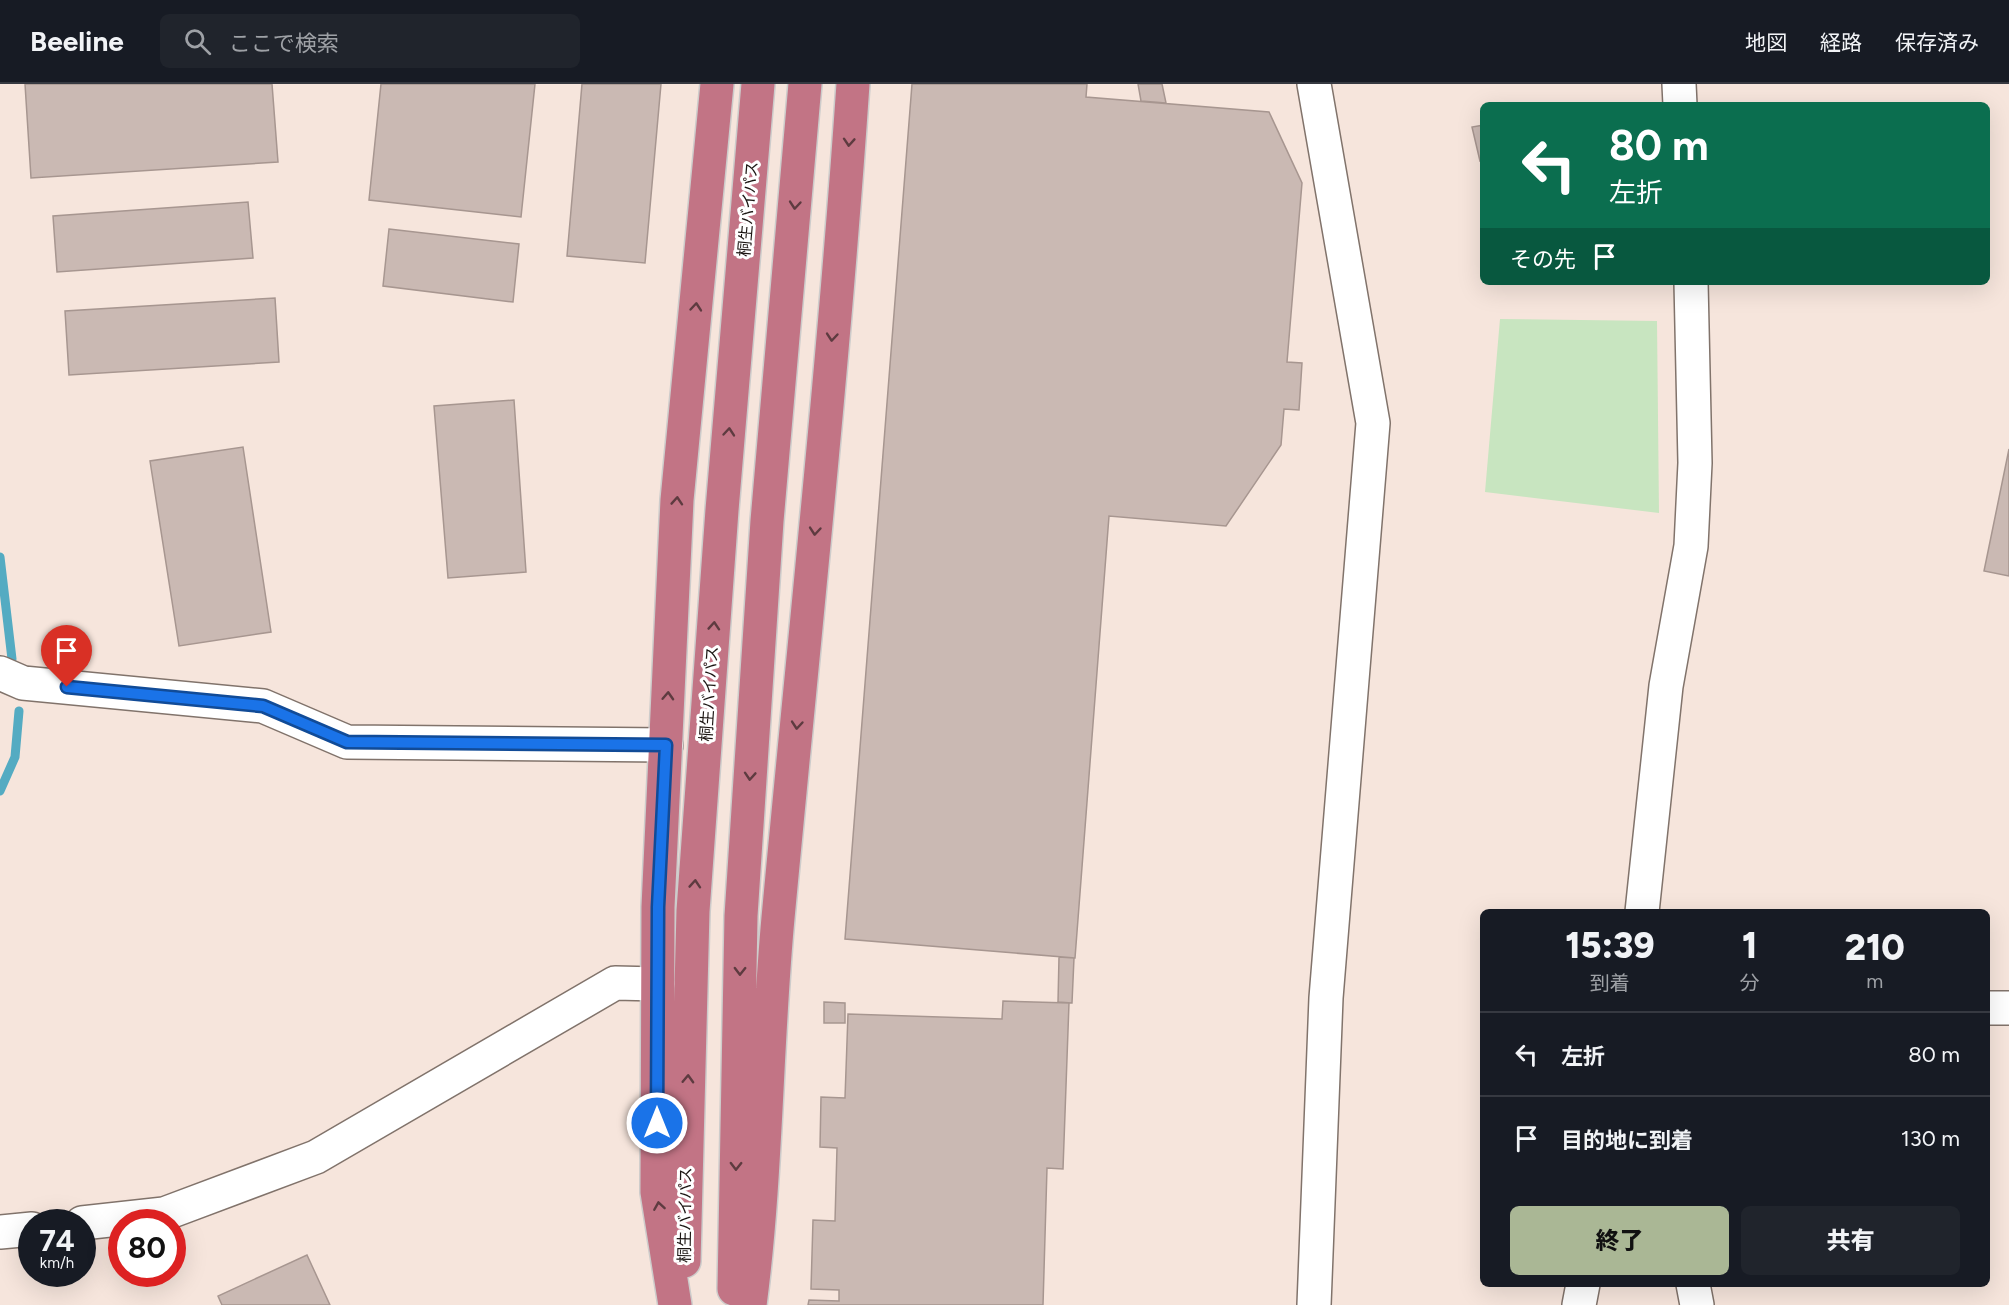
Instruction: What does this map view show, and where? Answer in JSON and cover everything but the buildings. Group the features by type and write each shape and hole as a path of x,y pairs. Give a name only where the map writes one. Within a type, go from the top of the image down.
{"highway":[{"path":"675,1305 657,1192 658,907 677,500 717,84"},
{"name":"桐生バイパス","path":"684,1305 693,911 722,510 758,84"},
{"path":"734,1305 741,916 767,520 805,84"},
{"path":"750,1305 759,1236 772,985 818,503 853,84"}],"street":[{"path":"1314,84 1373,423 1326,998 1314,1305"},
{"path":"1679,84 1680,102"},
{"path":"1642,909 1666,686 1691,546 1695,463 1691,285"},
{"path":"0,673 23,683 263,706 347,742 666,745"},
{"path":"96,1221 164,1214 316,1157 615,983 658,984"},
{"path":"1990,1008 2009,1008"},
{"path":"0,1232 18,1230"},
{"path":"1579,1305 1582,1287"},
{"path":"1694,1287 1697,1305"}],"green space":[{"path":"1500,319 1657,321 1659,513 1485,492"}],"waterway":[{"path":"0,557 12,659"},
{"path":"0,791 15,757 19,711"}],"route":[{"path":"67,687 263,706 347,742 666,745 658,907 657,1123"}]}
